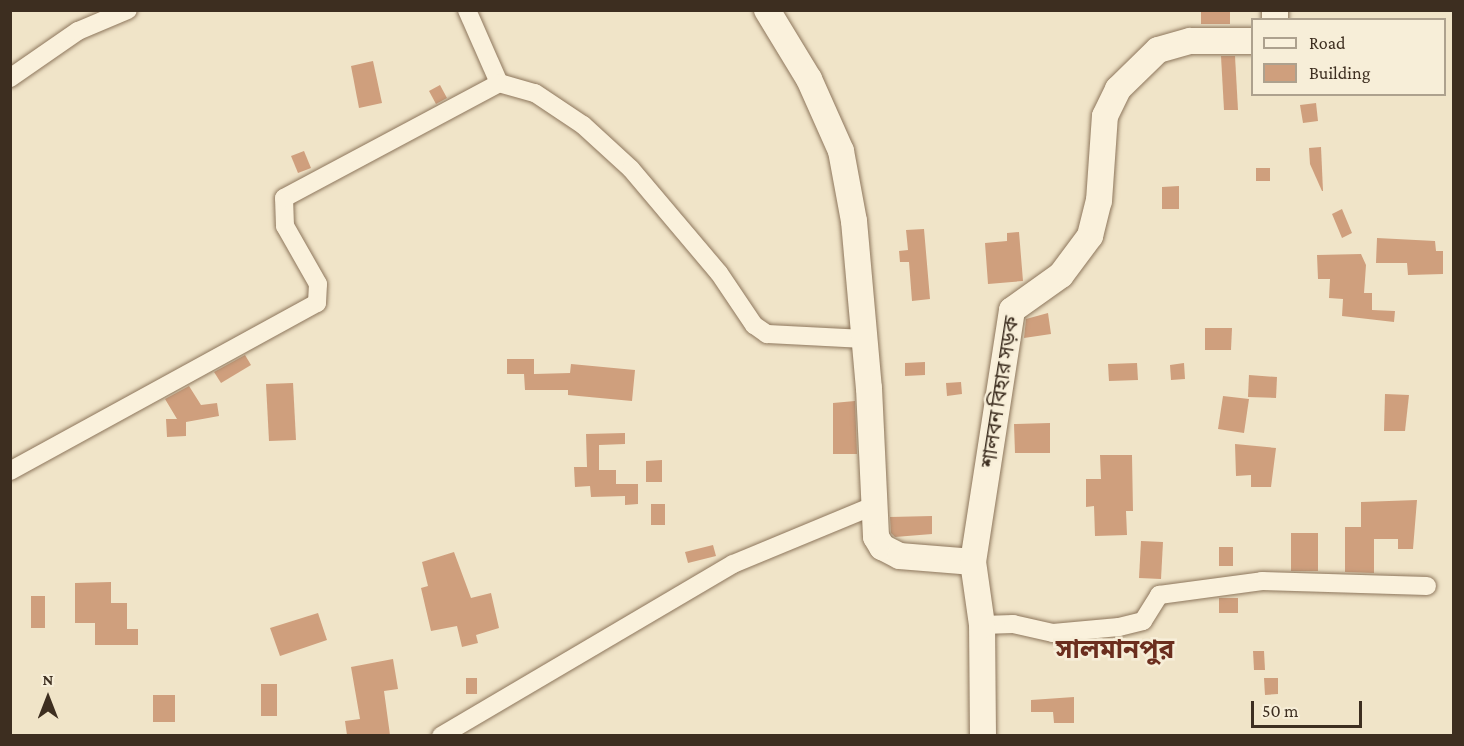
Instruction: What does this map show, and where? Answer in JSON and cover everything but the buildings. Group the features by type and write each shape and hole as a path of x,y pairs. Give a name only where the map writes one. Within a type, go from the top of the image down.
{"main road":[{"path":"767,10 809,79 841,151 854,221 865,339 876,537 890,553 973,562"},
{"name":"শালবন বিহার সড়ক","path":"983,735 982,625 973,562 1012,310 1061,275 1090,236 1099,201 1105,116 1118,89 1158,50 1190,41 1251,41"}],"street":[{"path":"10,78 78,31 128,10"},
{"path":"467,10 499,83"},
{"path":"10,471 317,303 318,284 285,226 284,198 499,83 535,93 584,124 631,169 719,273 754,325 767,334 865,339"},
{"path":"441,735 733,564 873,506"},
{"path":"982,625 1013,624 1053,633 1119,627 1143,621 1160,596 1262,581 1427,586"}],"district":[{"name":"সালমানপুর","path":"1115,650"}]}
